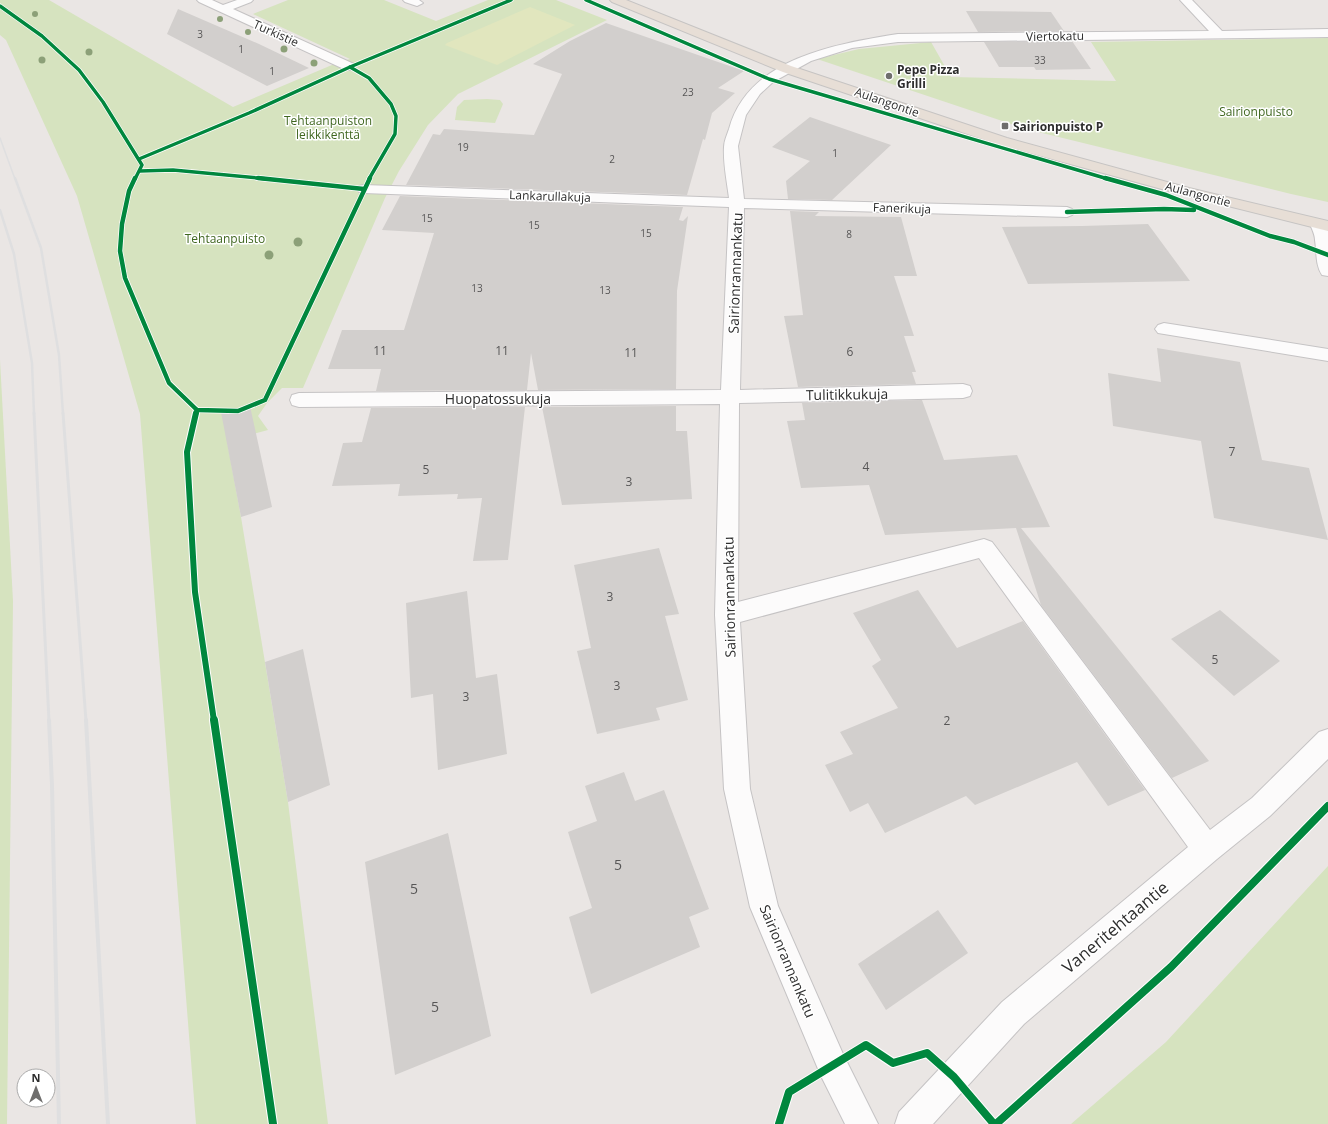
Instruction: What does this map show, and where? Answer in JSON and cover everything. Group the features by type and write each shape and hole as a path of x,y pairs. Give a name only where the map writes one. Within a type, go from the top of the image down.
{"main road":[{"name":"Aulangontie","path":"616,0 787,68 1002,141 1185,191 1323,225"}],"street":[{"name":"Turkistie","path":"203,0 350,67"},
{"path":"223,9 247,0"},
{"path":"1186,0 1219,34"},
{"name":"Viertokatu","path":"787,68 807,58 851,45 898,38 1328,33"},
{"path":"320,64 333,59"},
{"name":"Sairionrannankatu","path":"787,68 769,79 756,91 739,115 731,146 736,203 730,396 727,615 737,789 764,907 832,1065 862,1124"},
{"name":"Lankarullakuja","path":"364,189 736,203"},
{"name":"Fanerikuja","path":"736,203 1067,212"},
{"path":"1323,225 1323,253 1328,271"},
{"path":"1164,330 1328,355"},
{"name":"Tulitikkukuja","path":"730,396 963,391"},
{"name":"Huopatossukuja","path":"299,400 730,396"},
{"path":"727,615 984,548 1207,849"},
{"name":"Vaneritehtaantie","path":"912,1124 1014,1013 1207,849 1261,808 1328,741"}],"green space":[{"name":"Tehtaanpuisto","path":"0,0 49,0 233,107 339,62 350,59 253,14 288,0 384,0 436,21 488,0 556,0 607,20 458,94 428,125 399,171 385,198 303,388 282,388 267,403 258,416 268,430 227,441 288,802 328,1124 196,1124 140,414 77,196 6,40 0,35"},
{"path":"530,7 575,25 497,65 445,45 447,43"},
{"name":"Sairionpuisto","path":"1328,38 1328,202 1026,129 817,59 859,49 931,42 951,77 1116,81 1091,42"},
{"path":"464,100 500,100 503,104 495,123 455,120 457,107"},
{"path":"0,360 13,601 7,1124 0,1124"},
{"path":"1328,866 1328,1124 1071,1124 1166,1042"}],"building":[{"path":"178,9 259,44 309,68 267,86 167,34"},
{"path":"966,11 1051,12 1064,31 978,32"},
{"path":"606,23 744,71 718,88 735,93 712,113 687,195 406,185 433,134 440,135 444,129 534,135 562,74 533,64 570,41"},
{"path":"1072,41 1091,69 1036,70 1034,67 999,67 984,42"},
{"path":"810,117 891,145 832,200 788,199 786,181 810,161 772,147"},
{"path":"400,196 683,207 679,220 683,221 688,216 677,291 676,389 538,390 531,353 527,390 376,391 381,369 328,369 342,330 404,330 434,233 382,230"},
{"path":"790,211 819,212 815,216 901,217 917,276 894,276 914,336 904,336 916,372 912,372 916,384 798,387 784,316 803,315"},
{"path":"1148,224 1190,281 1028,284 1002,227 1082,226"},
{"path":"1157,348 1240,362 1262,460 1309,468 1328,540 1214,518 1201,441 1113,426 1108,373 1161,382"},
{"path":"922,400 944,460 1017,455 1050,527 1021,528 1209,761 1172,778 1041,605 1016,528 885,535 869,485 801,488 787,421 805,420 802,403"},
{"path":"250,406 272,507 241,517 221,412"},
{"path":"676,406 676,431 687,431 692,499 562,505 542,407"},
{"path":"525,407 508,560 473,561 482,498 457,499 458,494 398,496 400,484 332,486 343,443 362,442 371,408"},
{"path":"659,548 679,614 665,616 688,700 656,708 660,720 597,734 577,651 591,648 574,565"},
{"path":"918,590 957,648 1023,621 1145,790 1108,806 1077,762 975,805 966,796 885,833 868,803 850,812 825,765 853,754 840,732 898,708 872,666 881,660 853,613"},
{"path":"467,591 476,678 497,674 507,754 438,770 433,694 411,698 406,603"},
{"path":"1220,610 1280,661 1234,696 1171,639"},
{"path":"303,649 330,785 288,802 265,662"},
{"path":"624,772 635,801 664,790 709,909 689,917 700,947 591,994 569,917 592,908 568,832 597,821 585,786"},
{"path":"448,833 491,1036 395,1075 365,862"},
{"path":"938,910 968,953 886,1010 858,964"}],"railway":[{"path":"0,138 15,179"},
{"path":"15,178 41,248 59,355 63,414"},
{"path":"0,210 14,254 32,363 34,414"},
{"path":"34,413 49,721"},
{"path":"63,413 86,721"},
{"path":"49,720 52,785 59,1124"},
{"path":"86,720 108,1124"}],"cycle path":[{"path":"139,159 249,113 350,67 511,0"},
{"path":"586,0 769,79 908,119 1066,168 1166,195 1270,236 1294,242 1328,255"},
{"path":"0,6 42,36 61,52 88,80 142,165 129,191 122,224 120,251 125,278 169,383 197,410 238,411 265,400 364,189 395,134 396,116 391,104 369,78 350,67"},
{"path":"140,171 173,170 364,189"},
{"path":"1067,212 1164,209 1194,210"},
{"path":"197,410 187,452 195,592 273,1124"},
{"path":"996,1124 1171,967 1328,806"},
{"path":"779,1124 789,1092 866,1045 893,1063 927,1053 954,1077 994,1124"}],"place":[{"name":"Pepe Pizza Grilli","path":"889,76"},
{"name":"Sairionpuisto P","path":"1005,126"}],"park label":[{"name":"Tehtaanpuiston leikkikenttä","path":"328,127"}]}
